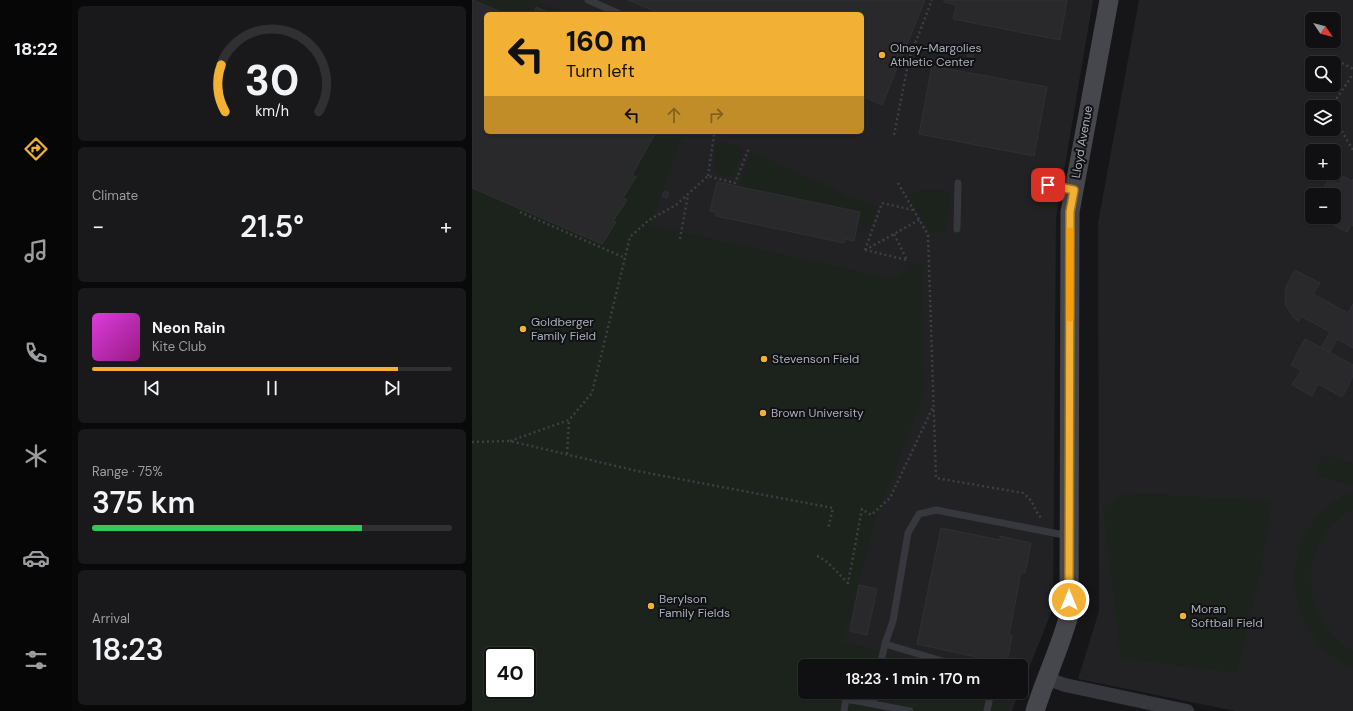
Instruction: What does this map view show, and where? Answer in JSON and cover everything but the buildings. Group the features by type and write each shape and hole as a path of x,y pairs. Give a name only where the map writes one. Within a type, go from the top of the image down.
{"street":[{"name":"Lloyd Avenue","path":"1035,711 1045,678 1064,633 1069,615 1070,212 1109,0"},
{"path":"1045,678 1187,711"}],"lane":[{"path":"588,0 615,12"},
{"path":"957,230 958,183"},
{"path":"1048,185 1074,190"},
{"path":"881,659 884,644 893,621 908,534 919,514 936,510 1069,536"},
{"path":"884,644 935,659"},
{"path":"844,711 846,699 910,711"},
{"path":"873,703 874,699"},
{"path":"987,711 990,699"}],"path":[{"path":"894,135 909,59 932,0"},
{"path":"1342,63 1353,69"},
{"path":"1336,100 1353,74"},
{"path":"1341,130 1353,150"},
{"path":"510,441 569,420 592,393 630,237 649,220 676,205 708,176 714,135"},
{"path":"708,176 735,183 749,148"},
{"path":"898,183 928,235 936,478 1023,493 1032,500 1036,512 1042,520"},
{"path":"680,239 688,194"},
{"path":"865,250 882,203 913,210"},
{"path":"520,212 625,258"},
{"path":"865,250 919,220"},
{"path":"865,250 907,260 894,234"},
{"path":"816,556 826,560 834,571 848,583 862,509 871,515 890,498 934,405"},
{"path":"567,454 569,420"},
{"path":"472,442 510,441 637,471 833,508 828,529"}],"shaded area":[{"name":"Brown University","path":"472,0 1093,0 1056,218 1053,608 1028,670 1028,659 798,659 798,699 1016,699 1012,711 472,711"},
{"path":"472,0 534,0 562,12 484,12 484,134 683,134 649,225 896,280 910,262 922,265 924,394 875,520 843,642 907,659 798,659 798,699 1013,699 1008,711 472,711"},
{"path":"1139,0 1353,0 1353,711 1235,711 1078,679 1099,611 1098,223"},
{"path":"721,141 744,149 733,177 719,174 715,170 715,146"},
{"path":"751,152 828,186 849,198 878,206 868,233 857,231 860,212 739,187"},
{"path":"927,190 945,190 951,195 945,233 931,233 906,195"},
{"path":"1322,454 1353,464 1353,485 1317,475"},
{"path":"1353,491 1353,509 1334,524 1321,541 1313,560 1311,580 1313,600 1321,619 1335,636 1353,651 1353,668 1327,652 1309,631 1298,606 1295,580 1299,553 1310,528 1328,507"},
{"name":"Moran Softball Field","path":"1124,493 1272,501 1260,574 1237,673 1121,658 1103,508"}],"slow traffic":[{"path":"1070,231 1070,318"}],"place":[{"name":"Olney-Margolies Athletic Center","path":"882,55"},
{"name":"Goldberger Family Field","path":"523,329"},
{"name":"Stevenson Field","path":"764,359"},
{"name":"Brown University","path":"763,413"},
{"name":"Berylson Family Fields","path":"651,606"},
{"name":"Moran Softball Field","path":"1183,616"}],"route":[{"path":"1048,185 1074,190 1070,212 1069,600"}]}
